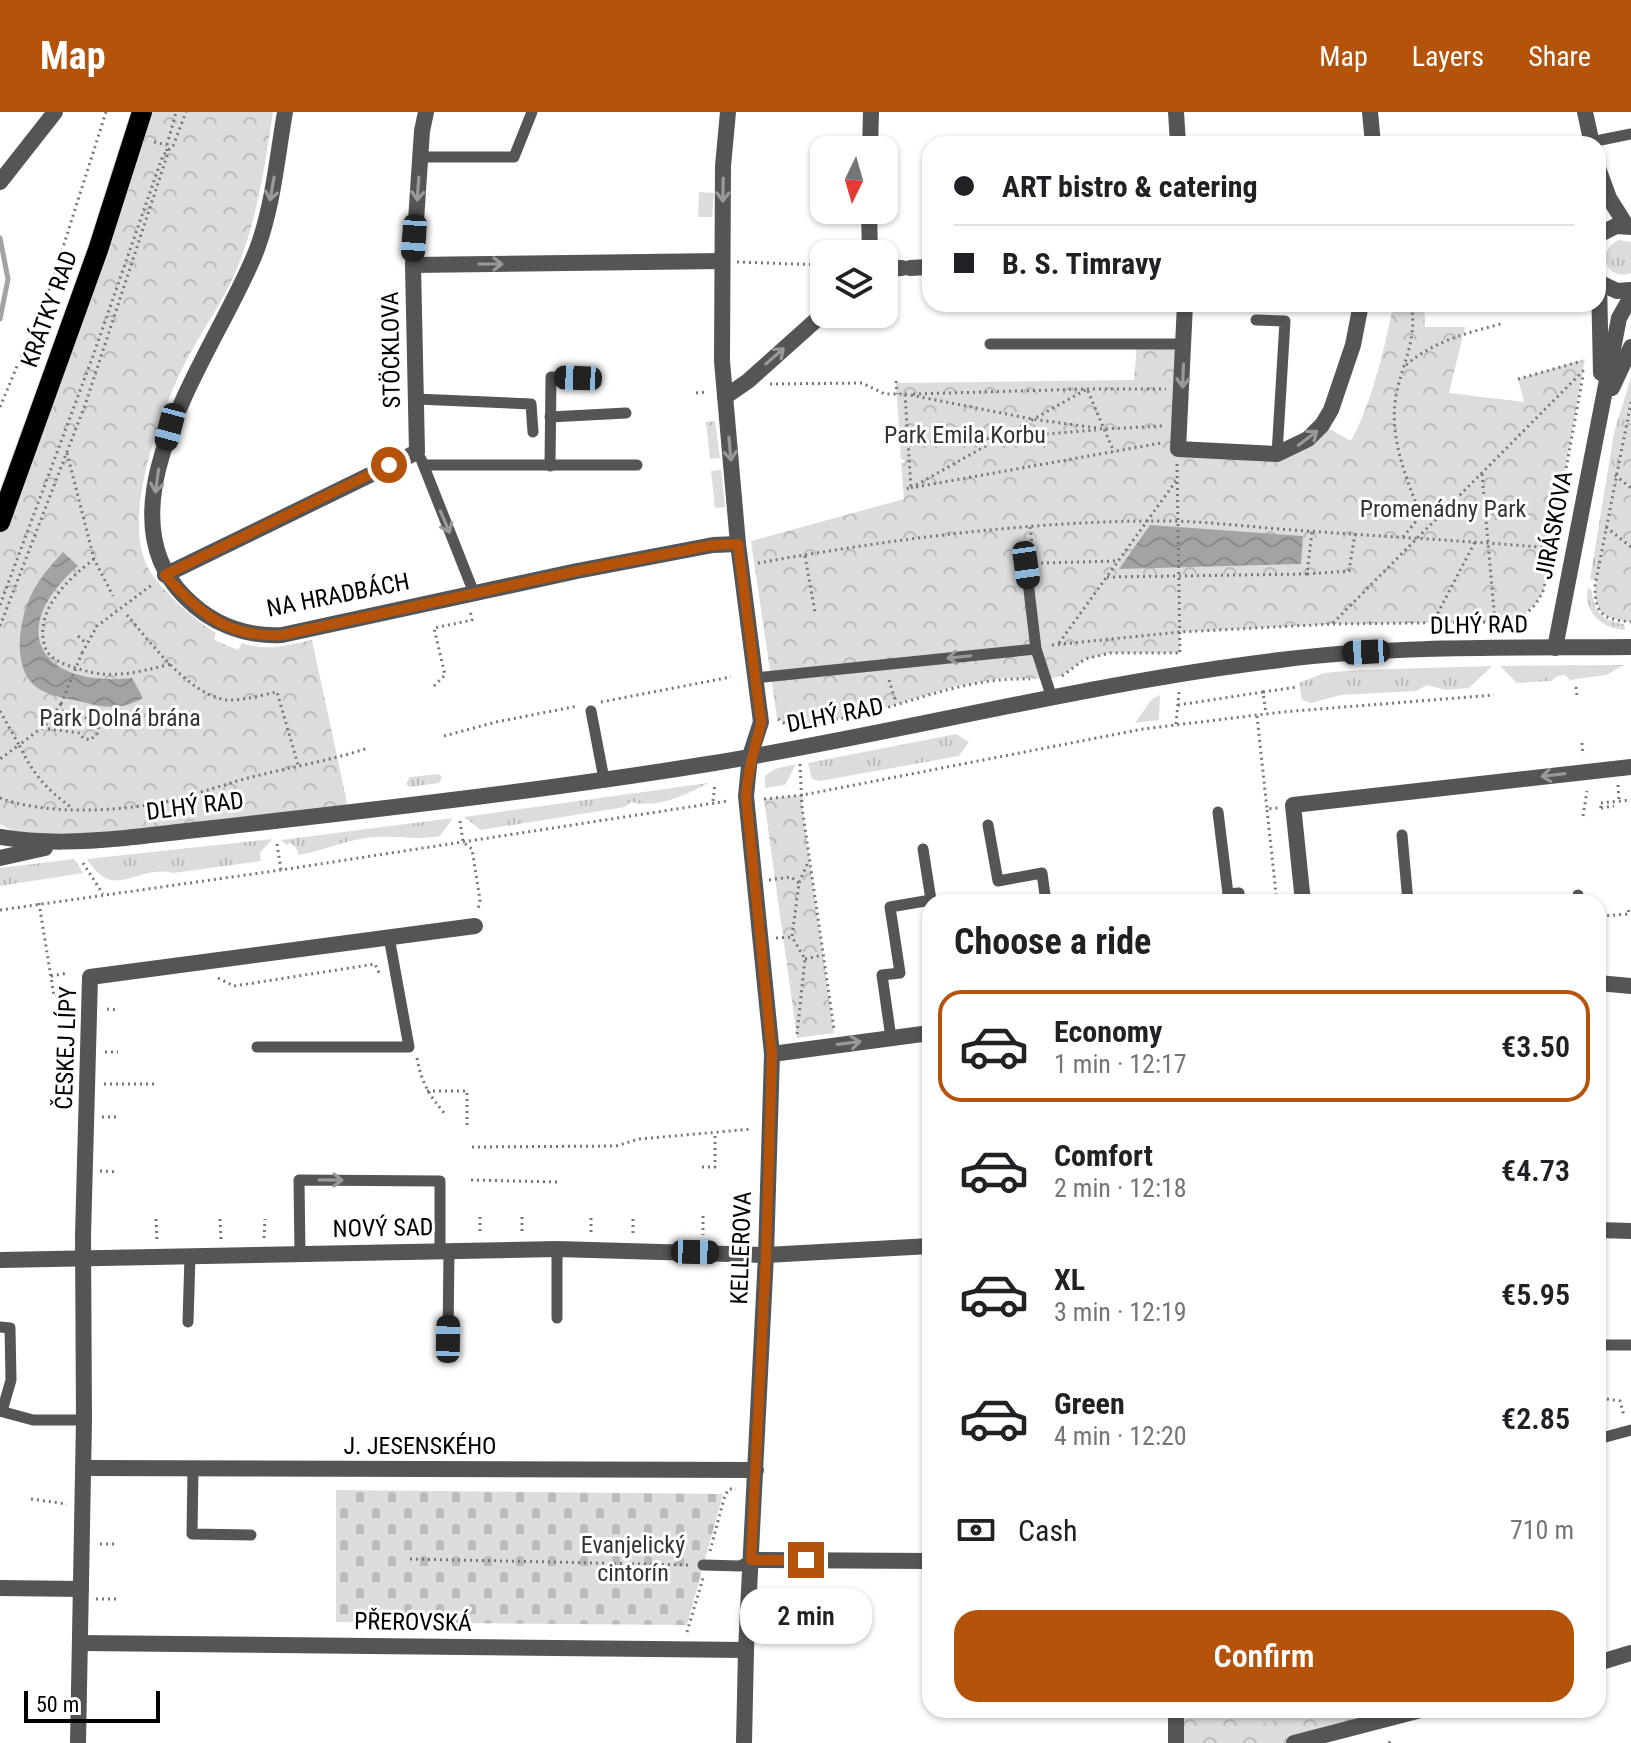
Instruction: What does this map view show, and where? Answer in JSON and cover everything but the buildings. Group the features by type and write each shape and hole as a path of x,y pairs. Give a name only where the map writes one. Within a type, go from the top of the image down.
{"main road":[{"name":"KRÁTKY RAD","path":"0,522 98,250 142,112"}],"street":[{"path":"0,182 55,112"},
{"name":"NA HRADBÁCH","path":"285,112 266,221 256,251 176,414 159,465 153,523 157,555 165,575 194,606 214,621 271,636 471,597 656,555 738,544"},
{"name":"STÖCKLOVA","path":"420,458 413,265 426,112"},
{"name":"KELLEROVA","path":"728,112 723,166 725,397 738,544 761,722 750,756 746,796 772,1054 744,1743"},
{"path":"870,136 871,112"},
{"path":"1176,112 1178,136"},
{"path":"1370,112 1372,136"},
{"path":"1585,112 1590,136"},
{"path":"1606,190 1629,226"},
{"path":"1606,231 1616,226 1629,226"},
{"path":"413,265 722,261"},
{"path":"898,268 922,267"},
{"path":"1606,286 1617,291 1631,290"},
{"name":"JIRÁSKOVA","path":"1555,648 1619,318 1631,297"},
{"path":"1185,312 1173,445 1277,454 1308,439 1325,421 1353,345 1359,312"},
{"name":"JIRÁSKOVA","path":"1599,312 1602,411"},
{"path":"725,397 748,381 810,326"},
{"name":"JIRÁSKOVA","path":"1602,411 1631,347"},
{"path":"165,575 420,458"},
{"name":"DLHÝ RAD","path":"0,837 34,843 69,843 320,816 604,779 750,756 1201,671 1313,656 1414,650 1631,647"},
{"path":"1302,894 1293,805 1631,767"},
{"path":"0,824 34,843"},
{"path":"0,858 69,843"},
{"name":"ČESKEJ LÍPY","path":"78,1743 84,1420 82,1259 90,977 475,926"},
{"path":"1606,984 1631,986"},
{"path":"772,1054 922,1034"},
{"path":"1606,1230 1631,1231"},
{"name":"NOVÝ SAD","path":"0,1260 557,1249 766,1255 922,1246"},
{"name":"J. JESENSKÉHO","path":"83,1468 756,1470"},
{"path":"751,1560 922,1561"},
{"path":"0,1588 81,1589"},
{"name":"PŘEROVSKÁ","path":"80,1643 746,1650"},
{"path":"1606,1661 1631,1653"},
{"path":"1176,1718 1176,1743"},
{"path":"1294,1743 1390,1718"}],"lane":[{"path":"420,157 514,157 532,112"},
{"path":"1606,140 1631,134"},
{"path":"1256,320 1285,321 1277,454"},
{"path":"990,344 1184,344"},
{"path":"550,466 551,377 578,378"},
{"path":"416,399 531,404 533,432"},
{"path":"550,417 626,413"},
{"path":"471,597 420,458 550,466 637,465"},
{"path":"1030,564 1036,649 1052,698"},
{"path":"755,678 1036,649"},
{"path":"591,711 604,779"},
{"path":"1218,812 1228,894"},
{"path":"988,825 998,881 1042,873 1045,894"},
{"path":"1402,835 1407,894"},
{"path":"923,849 930,894"},
{"path":"891,1038 882,975 900,973 890,907 922,902"},
{"path":"257,1047 409,1047 389,937"},
{"path":"300,1254 299,1180 440,1181 448,1339"},
{"path":"557,1249 557,1318"},
{"path":"188,1322 190,1256"},
{"path":"0,1327 10,1328 11,1380 1,1411 33,1420 84,1420"},
{"path":"1606,1345 1631,1345"},
{"path":"1606,1437 1629,1431"},
{"path":"193,1469 192,1534 251,1535"},
{"path":"703,1565 740,1566 751,1560"}],"path":[{"path":"0,407 51,285 106,112"},
{"path":"0,626 67,453 167,151 176,112"},
{"path":"0,605 93,356 163,155 173,146 186,112"},
{"path":"154,142 167,145"},
{"path":"722,261 810,264"},
{"path":"1403,537 1418,519 1419,511 1403,468 1395,430 1396,398 1412,334 1411,312"},
{"path":"1406,365 1447,339 1504,323"},
{"path":"1036,649 1059,643 1180,632 1333,624 1495,622 1518,618 1534,606 1544,589 1585,359 1518,379"},
{"path":"1333,624 1584,370"},
{"path":"896,381 897,394"},
{"path":"771,384 862,383 885,394 1172,389"},
{"path":"1087,389 1114,452"},
{"path":"911,488 1087,389"},
{"path":"905,394 1032,419 1104,429"},
{"path":"905,394 911,488"},
{"path":"1631,402 1595,586 1598,610 1607,618 1631,622"},
{"path":"909,445 1169,426"},
{"path":"903,489 1114,452 1173,445"},
{"path":"67,453 94,559 113,596"},
{"path":"1481,473 1495,622"},
{"path":"1615,475 1631,488"},
{"path":"777,718 795,726 864,714 952,687 1003,678 1048,679 1061,676 1085,659 1110,653 1180,653 1176,481 1059,643"},
{"path":"755,564 870,544 1030,527 1148,521 1553,548"},
{"path":"1030,527 1033,551"},
{"path":"1606,527 1631,547"},
{"path":"1307,574 1312,532"},
{"path":"1107,577 1349,571 1355,534"},
{"path":"1432,624 1476,541"},
{"path":"804,555 815,612"},
{"path":"94,559 68,581 50,605 42,631 47,652 62,664 101,675 131,674 171,664"},
{"path":"1030,564 1119,561"},
{"path":"0,759 42,728 58,709 86,643 97,626 165,575"},
{"path":"434,686 445,675 434,628 472,620 471,597"},
{"path":"127,615 171,664 194,685 214,697 235,700 277,692 298,765"},
{"path":"78,636 86,643"},
{"path":"884,665 897,704"},
{"path":"444,736 496,722 731,677"},
{"path":"1176,725 1178,705 1297,687"},
{"path":"1576,687 1577,696"},
{"path":"1263,692 1266,714"},
{"path":"764,799 803,795 1176,725 1266,714 1494,695"},
{"path":"42,728 80,733 90,740 97,734 99,725 90,719 58,709"},
{"path":"0,711 41,783 74,810"},
{"path":"1256,715 1276,894"},
{"path":"0,798 41,808 74,810 153,804 368,748"},
{"path":"800,764 809,859 836,1045"},
{"path":"713,801 715,783"},
{"path":"1583,816 1587,795"},
{"path":"1614,806 1601,808 1600,803 1631,800"},
{"path":"0,910 281,870 713,801 730,801"},
{"path":"1267,809 1293,805"},
{"path":"460,821 463,842 472,849 480,900 475,926"},
{"path":"277,844 281,870"},
{"path":"797,1038 805,959 792,937 799,883 809,859"},
{"path":"83,863 103,894"},
{"path":"755,882 791,877 799,883"},
{"path":"39,903 54,996 84,991"},
{"path":"1606,916 1629,914 1628,908"},
{"path":"805,959 823,955"},
{"path":"206,972 234,986 375,964 382,979 397,978"},
{"path":"51,976 68,973"},
{"path":"103,1009 118,1010"},
{"path":"102,1052 118,1052"},
{"path":"417,1058 419,1073 427,1091 446,1115"},
{"path":"100,1084 157,1084"},
{"path":"427,1091 467,1091 467,1125"},
{"path":"99,1117 117,1117"},
{"path":"472,1147 616,1146 639,1139 760,1128"},
{"path":"702,1167 715,1167 715,1132"},
{"path":"96,1171 117,1172"},
{"path":"471,1180 557,1182"},
{"path":"703,1216 703,1238"},
{"path":"480,1217 480,1237"},
{"path":"522,1217 522,1236"},
{"path":"633,1217 633,1237"},
{"path":"591,1218 591,1236"},
{"path":"156,1219 157,1244"},
{"path":"220,1219 221,1242"},
{"path":"264,1242 265,1219"},
{"path":"1606,1399 1620,1401 1629,1431"},
{"path":"31,1499 67,1504"},
{"path":"94,1544 116,1544"},
{"path":"410,1559 703,1565"},
{"path":"96,1599 116,1599"}],"green space":[{"name":"Park Dolná brána","path":"141,112 273,112 260,190 245,247 232,279 183,367 164,412 146,468 139,525 142,550 150,571 180,605 216,633 214,640 238,650 242,643 268,647 312,640 349,812 34,843 0,824 0,522"},
{"path":"699,192 714,193 712,217 698,217"},
{"path":"1619,240 1631,242 1631,273 1622,275 1610,269 1606,257 1607,251"},
{"name":"Promenádny Park","path":"1392,312 1424,312 1425,327 1465,327 1449,393 1524,402 1518,379 1585,359 1544,589 1525,613 1495,622 1333,624 1180,632 1180,653 1110,653 1085,659 1061,676 1048,679 1003,678 952,687 864,714 795,726 777,718 751,541 904,499 901,463 905,460 901,459 899,433 903,432 899,429 896,383 1134,380 1137,344 1184,344 1179,448 1277,454 1322,425 1351,441 1382,357"},
{"path":"1631,377 1631,402 1596,581 1590,579 1614,433"},
{"path":"1631,402 1629,622 1602,613 1595,586"},
{"path":"715,421 720,458 710,459 706,422"},
{"path":"721,470 725,507 715,508 711,471"},
{"path":"1588,587 1600,614 1610,621 1624,624 1625,630 1608,626 1596,617 1588,604"},
{"path":"1624,665 1606,675 1570,680 1565,675 1551,681 1517,683 1500,666"},
{"path":"1492,666 1469,688 1446,690 1427,685 1416,691 1341,695 1311,703 1302,700 1299,683 1324,673 1358,670"},
{"path":"1160,695 1159,720 1135,723 1152,699"},
{"path":"956,734 969,742 959,756 820,781 812,779 808,763"},
{"path":"796,764 785,785 765,788 765,776 775,769"},
{"path":"439,774 442,777 439,783 410,787 406,784 410,777"},
{"path":"708,783 661,802 631,802 625,807 481,830 464,817"},
{"path":"803,795 802,807 834,1033 797,1038 764,799"},
{"path":"453,818 440,836 366,838 299,855 295,846 281,840"},
{"path":"272,839 260,853 261,861 173,873 148,873 127,879 107,878 97,872 87,859"},
{"path":"74,859 83,873 0,886 0,868"},
{"name":"Evanjelický cintorín","path":"336,1490 723,1494 687,1625 336,1622"},
{"path":"1176,1718 1390,1718 1294,1743 1176,1743"},
{"path":"1261,1718 1287,1718 1262,1724"}],"water":[{"path":"1150,525 1303,536 1301,564 1119,569"},
{"path":"63,552 78,566 55,590 42,612 39,632 43,650 55,664 75,674 101,679 132,678 143,698 136,702 106,707 55,696 36,687 25,672 21,661 20,634 26,607 39,582"}],"waterway":[{"path":"0,238 8,279 0,319"}],"route":[{"path":"389,465 165,575 179,592 214,621 271,636 656,555 738,544 761,722 750,756 746,796 772,1054 751,1560 806,1560"}],"park label":[{"name":"Park Emila Korbu","path":"965,435"}]}
